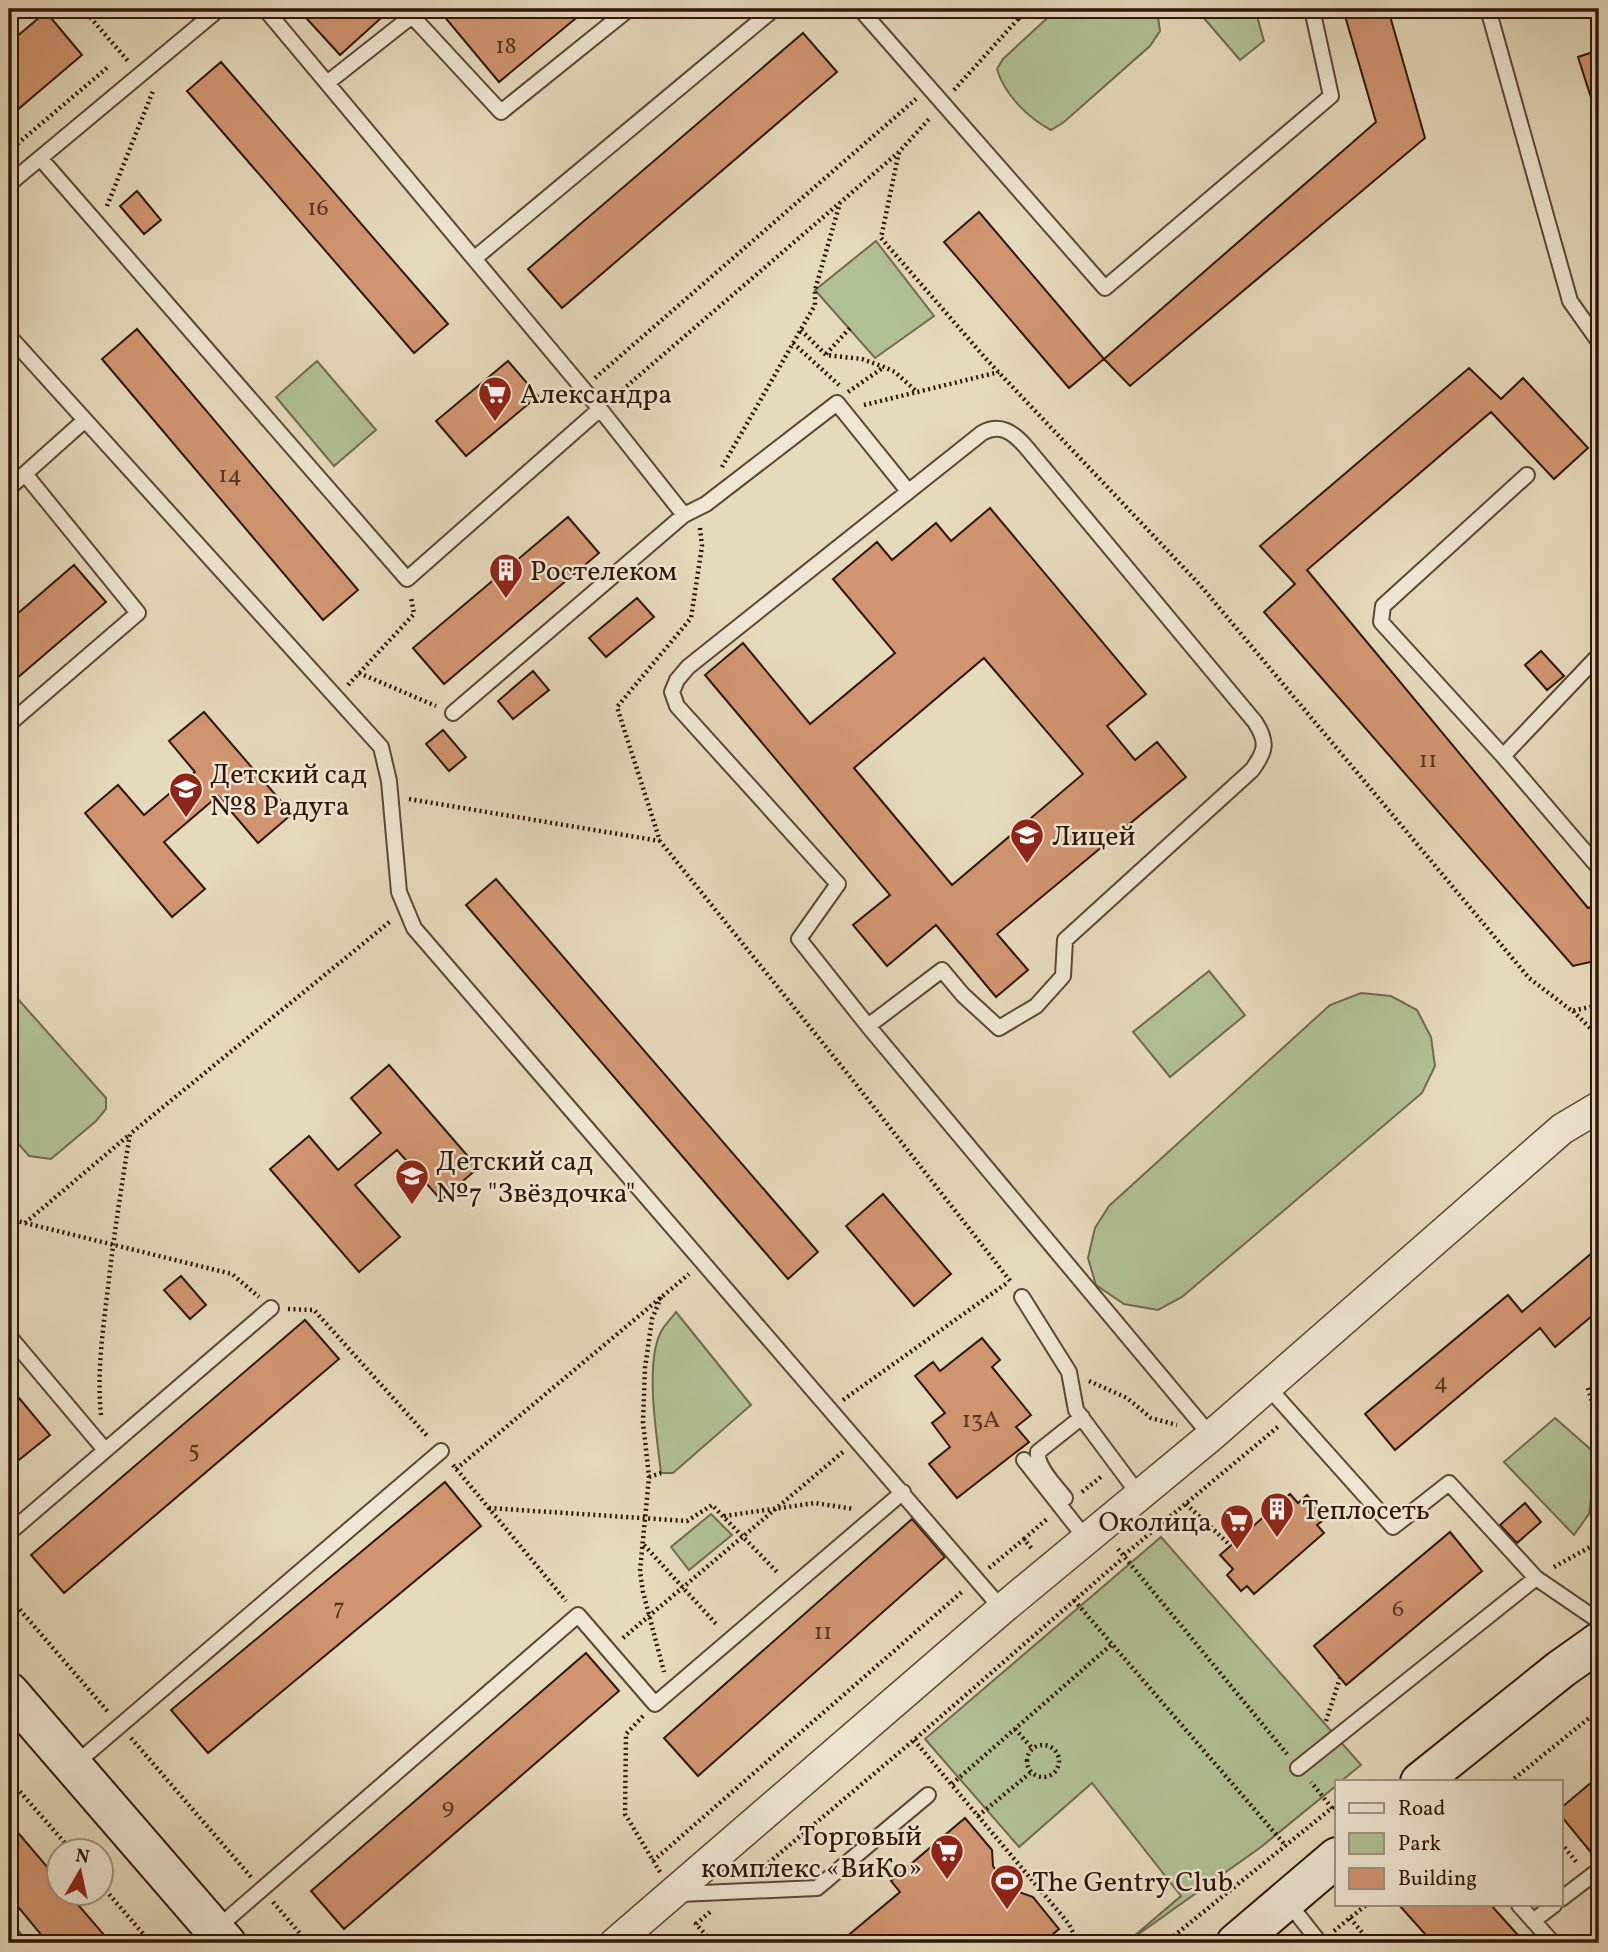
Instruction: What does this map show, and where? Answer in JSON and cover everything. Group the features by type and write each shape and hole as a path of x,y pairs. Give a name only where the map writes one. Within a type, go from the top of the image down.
{"street":[{"path":"622,1941 1002,1609 1140,1496 1206,1429 1267,1386 1562,1129 1599,1107"},
{"path":"1423,1780 1599,1642"},
{"path":"9,1692 220,1937"},
{"path":"1236,1943 1335,1859"}],"lane":[{"path":"9,184 219,9"},
{"path":"265,9 475,258 604,405 691,512"},
{"path":"327,83 412,16 501,112 629,9"},
{"path":"475,258 774,9"},
{"path":"860,9 1105,288 1331,96 1312,9"},
{"path":"1488,9 1570,301 1599,342"},
{"path":"40,158 407,579 604,405"},
{"path":"9,336 381,747 390,796 399,892 414,928 1002,1609"},
{"path":"453,713 691,512 836,403 908,491"},
{"path":"9,488 85,420"},
{"path":"867,1026 942,970 963,995 999,1028 1035,1006 1063,976 1065,940 1252,769 1260,759 1265,740 1255,722 1016,436 1007,430 991,428 908,491 688,667 677,680 672,692 677,706 838,884 799,939 867,1026 1206,1429"},
{"path":"9,724 138,612 25,474"},
{"path":"1527,475 1383,606 1381,622 1503,755 1599,868"},
{"path":"1503,755 1599,655"},
{"path":"1022,1297 1069,1372 1076,1410 1140,1496"},
{"path":"9,1533 271,1308"},
{"path":"9,1336 105,1450"},
{"path":"1267,1386 1393,1527 1449,1483 1536,1578 1599,1621"},
{"path":"1065,1498 1042,1468 1037,1457 1038,1452 1082,1417"},
{"path":"73,1766 440,1451"},
{"path":"1024,1460 1093,1535"},
{"path":"220,1937 262,1889 578,1615 655,1704 903,1492"},
{"path":"1298,1768 1536,1578"},
{"path":"673,1894 817,1888 928,1795"},
{"path":"1562,1898 1594,1874"},
{"path":"1286,1900 1325,1939"},
{"path":"1520,1906 1553,1943"},
{"path":"1533,1921 1553,1906"},
{"path":"9,1932 18,1943"}],"path":[{"path":"9,13 14,9"},
{"path":"83,9 139,75"},
{"path":"1014,9 1018,19"},
{"path":"929,88 592,381 604,405 899,152 1018,19 1033,9"},
{"path":"99,226 169,51"},
{"path":"9,151 108,67"},
{"path":"899,152 878,240 1200,586 1529,978 1572,1010 1599,1037"},
{"path":"841,202 815,290 815,305 691,512 702,546 691,618 617,707 660,841 855,1083 1022,1297"},
{"path":"826,355 850,328"},
{"path":"801,330 826,355 862,359 884,367 895,372 918,392"},
{"path":"793,343 862,406 999,372"},
{"path":"848,393 884,367"},
{"path":"336,698 414,614 407,579"},
{"path":"359,673 453,713"},
{"path":"390,796 660,841"},
{"path":"25,1223 406,909"},
{"path":"1572,1010 1599,1005"},
{"path":"105,1450 99,1392 102,1338 130,1135"},
{"path":"9,1219 232,1274 271,1308 314,1310 456,1469 578,1615"},
{"path":"456,1469 703,1261"},
{"path":"831,1408 1010,1281"},
{"path":"661,1297 652,1319 645,1368 643,1422 648,1447 649,1477 640,1571 666,1680 655,1704 626,1734 625,1814 673,1894"},
{"path":"1069,1372 1127,1398 1151,1418 1206,1429"},
{"path":"1588,1388 1599,1426"},
{"path":"713,1943 696,1924 1293,1415"},
{"path":"608,1650 858,1440"},
{"path":"649,1477 661,1473"},
{"path":"723,1516 815,1503 851,1508 872,1519"},
{"path":"1186,1504 1231,1546"},
{"path":"488,1508 687,1521 712,1505 792,1587"},
{"path":"1093,1535 1124,1557 1332,1808 1165,1943"},
{"path":"653,1861 1024,1539 1032,1549"},
{"path":"1536,1578 1599,1542"},
{"path":"643,1544 730,1640"},
{"path":"9,1597 308,1943"},
{"path":"1074,1600 1286,1846"},
{"path":"952,1784 1112,1644"},
{"path":"1513,1780 1599,1710"},
{"path":"1015,1729 1031,1748"},
{"path":"914,1740 1069,1924 1079,1943"},
{"path":"1044,1744 1056,1749 1060,1762 1054,1774 1042,1778 1030,1773 1025,1760 1031,1748 1044,1744"},
{"path":"978,1816 1030,1773"},
{"path":"9,1779 59,1836"},
{"path":"1562,1844 1594,1874"},
{"path":"116,1902 151,1943"},
{"path":"1325,1939 1365,1906"},
{"path":"1350,1918 1371,1943"}],"green space":[{"path":"1057,9 1150,9 1158,17 1160,31 1150,46 1064,122 1051,130 1018,104 1005,87 997,69 1003,59"},
{"path":"1196,9 1255,9 1264,41 1240,60"},
{"path":"876,241 934,316 875,358 815,290"},
{"path":"317,361 376,430 334,466 276,397"},
{"path":"1209,971 1245,1015 1170,1077 1133,1032"},
{"path":"9,989 106,1098 106,1109 96,1121 51,1159 29,1156 9,1133"},
{"path":"1361,993 1391,996 1417,1010 1431,1037 1435,1066 1422,1093 1182,1297 1158,1310 1124,1304 1096,1285 1088,1258 1095,1228 1109,1206 1330,1005"},
{"path":"676,1312 751,1405 673,1473 661,1473 653,1402 653,1364 660,1334"},
{"path":"1555,1418 1596,1454 1589,1514 1574,1535 1504,1462"},
{"path":"711,1514 732,1535 689,1570 671,1547"},
{"path":"1161,1537 1361,1765 1342,1780 1335,1780 1335,1787 1261,1847 1126,1943 1181,1896 1092,1783 1019,1847 925,1739"}],"building":[{"path":"298,9 391,9 340,55"},
{"path":"438,9 587,9 499,82"},
{"path":"1343,9 1388,9 1425,138 1130,386 1104,359 1376,122"},
{"path":"46,12 82,55 9,117 9,43"},
{"path":"803,33 837,72 562,308 528,269"},
{"path":"1599,50 1599,110 1595,110 1578,57"},
{"path":"221,62 448,324 414,353 187,91"},
{"path":"137,191 161,220 144,234 120,206"},
{"path":"979,212 1104,359 1069,388 944,242"},
{"path":"137,329 358,590 323,620 102,359"},
{"path":"508,361 538,396 466,456 436,421"},
{"path":"1469,368 1501,399 1523,378 1588,448 1554,479 1491,412 1307,570 1588,908 1599,905 1599,960 1573,966 1264,612 1295,584 1260,546"},
{"path":"990,508 1146,694 1107,726 1135,760 1157,742 1186,777 997,934 1028,970 996,997 936,925 887,966 853,925 890,895 705,675 743,643 810,724 895,653 833,579 877,542 892,560 936,523 951,541","holes":["984,658 1083,774 952,885 854,768"]},
{"name":"Ростелеком","path":"568,517 599,553 444,684 413,648"},
{"path":"74,565 106,602 9,685 9,621"},
{"path":"637,598 654,617 606,657 589,638"},
{"path":"1541,651 1564,676 1547,690 1525,665"},
{"path":"533,671 549,690 513,719 498,701"},
{"path":"204,712 292,814 258,843 218,796 164,842 205,889 172,917 85,813 118,785 144,815 195,772 169,741"},
{"path":"443,730 466,757 449,771 426,744"},
{"path":"496,879 818,1252 788,1279 466,905"},
{"path":"389,1065 478,1168 441,1200 397,1150 355,1185 400,1237 359,1272 270,1169 309,1136 338,1170 381,1133 351,1098"},
{"path":"883,1194 951,1274 914,1306 846,1226"},
{"path":"1599,1247 1599,1310 1555,1347 1540,1328 1395,1450 1365,1414 1508,1295 1522,1312"},
{"path":"181,1276 206,1305 190,1319 164,1290"},
{"path":"305,1320 339,1359 64,1593 31,1555"},
{"path":"982,1338 1000,1360 992,1367 1031,1415 1016,1427 1029,1442 957,1498 929,1464 950,1447 932,1423 945,1413 915,1376 933,1362 940,1371"},
{"path":"9,1386 50,1435 9,1468"},
{"path":"445,1482 481,1526 208,1753 171,1710"},
{"name":"Теплосеть","path":"1290,1494 1298,1503 1307,1495 1326,1518 1317,1525 1324,1533 1254,1594 1247,1586 1241,1591 1227,1575 1233,1569 1220,1555"},
{"path":"1525,1503 1541,1522 1517,1543 1500,1525"},
{"path":"912,1519 945,1557 698,1776 664,1738"},
{"path":"1450,1532 1482,1571 1346,1685 1314,1646"},
{"path":"586,1653 619,1691 344,1929 311,1891"},
{"path":"1599,1776 1599,1861 1562,1817 1562,1807"},
{"name":"Торговый комплекс «ВиКо»","path":"965,1818 992,1850 993,1866 1003,1882 1016,1891 1033,1897 1059,1929 1042,1943 839,1943 900,1892 891,1881"},
{"path":"9,1822 46,1866 46,1906 79,1906 111,1943 48,1943 9,1896"},
{"path":"1400,1906 1492,1906 1525,1943 1433,1943"}],"place":[{"name":"Александра","path":"495,423"},
{"name":"Ростелеком","path":"506,600"},
{"name":"Детский сад №8 Радуга","path":"186,819"},
{"name":"Лицей","path":"1027,865"},
{"name":"Детский сад №7 \"Звёздочка\"","path":"412,1206"},
{"name":"Теплосеть","path":"1277,1539"},
{"name":"Околица","path":"1237,1551"},
{"name":"Торговый комплекс «ВиКо»","path":"947,1881"},
{"name":"The Gentry Club","path":"1007,1911"}]}
